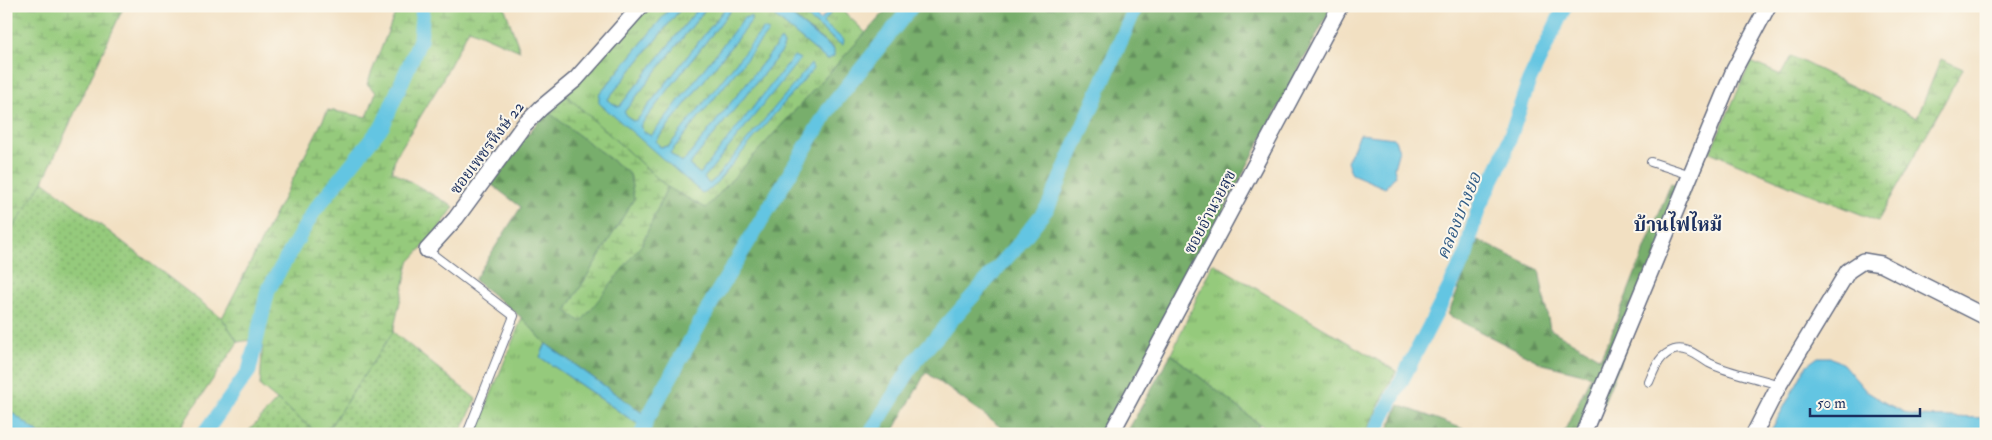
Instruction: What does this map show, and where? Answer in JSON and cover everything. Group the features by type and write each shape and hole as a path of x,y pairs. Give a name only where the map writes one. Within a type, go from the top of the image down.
{"street":[{"name":"ซอยเพชรหึงษ์ 22","path":"427,250 456,218 524,126 541,108 576,79 641,6"},
{"name":"ซอยอำนวยสุข","path":"1111,434 1340,6"},
{"path":"1583,434 1734,70 1768,6"},
{"path":"1754,434 1780,385 1848,271 1863,261 1881,264 1986,317"}],"lane":[{"path":"1650,162 1691,175"},
{"path":"427,250 514,316 467,434"},
{"path":"1648,382 1657,362 1666,353 1676,349 1685,350 1712,364 1780,385"}],"green space":[{"path":"6,6 124,6 40,188 6,239"},
{"path":"398,6 504,6 520,51 469,29 439,86 395,158 392,171 454,207 435,234 409,262 393,332 325,434 318,434 260,386 263,338 238,342 222,318 328,110 367,117 376,92 367,84"},
{"path":"646,6 672,6 599,95 702,193 713,181 709,184 704,178 799,59 794,57 700,174 689,165 782,51 784,45 781,40 686,159 681,162 670,153 768,31 669,146 660,147 656,141 751,21 751,17 744,18 651,136 644,132 640,126 734,6 762,6 827,60 834,49 779,6 794,6 837,42 823,23 836,6 841,6 840,8 866,33 706,209 667,187 566,95"},
{"path":"683,6 700,6 619,107 607,100"},
{"path":"708,6 727,6 637,120 632,121 624,112"},
{"path":"890,6 1332,6 1105,434 1010,434 926,372 892,434 647,434 652,420 546,344 522,318 474,280 521,207 488,182 547,111 630,174 634,199 566,311 642,244 667,187 706,208"},
{"path":"1791,56 1917,118 1941,59 1963,69 1878,221 1710,152 1751,62 1781,75"},
{"path":"566,95 667,187 642,244 581,322 566,311 634,199 630,174 547,111"},
{"path":"43,181 222,318 238,342 176,434 40,434 6,408 6,239"},
{"path":"1671,183 1689,193 1591,434 1563,434 1591,376 1543,364 1448,315 1478,240 1539,270 1550,329 1600,358"},
{"path":"1213,263 1396,371 1365,434 1279,434 1259,424 1171,354"},
{"path":"522,318 546,343 540,357 639,425 636,434 475,434"},
{"path":"393,332 476,399 460,434 325,434"},
{"path":"1171,354 1259,424 1256,434 1126,434"},
{"path":"277,400 318,434 246,434"},
{"path":"1399,405 1477,434 1386,434"}],"water":[{"path":"672,6 683,6 607,100 619,107 700,6 708,6 624,112 632,121 637,120 727,6 734,6 640,126 644,132 651,136 744,18 751,16 751,21 656,141 660,147 669,146 763,29 769,31 670,153 681,162 686,159 781,40 784,45 782,51 689,165 700,174 794,56 800,59 704,178 709,184 811,64 813,69 711,189 702,193 599,103 599,95"},
{"path":"762,6 779,6 834,50 834,56 827,60"},
{"path":"794,6 812,6 810,9 813,15 820,6 824,6 817,16 820,21 832,6 836,6 823,23 844,40 843,45 837,42"},
{"path":"1360,134 1394,138 1399,150 1394,168 1396,175 1385,188 1352,174 1347,162"},
{"path":"546,344 652,420 647,434 636,434 639,425 540,357"},
{"path":"1818,357 1830,357 1843,364 1866,391 1887,404 1913,416 1986,418 1986,434 1769,434 1807,365"},
{"path":"6,408 40,434 6,434"}],"waterway":[{"path":"204,434 249,371 268,290 314,211 383,125 420,40 423,6"},
{"path":"642,434 646,421 714,298 829,109 912,6"},
{"path":"870,434 915,361 1018,245 1048,207 1136,6"},
{"name":"คลองบางยอ","path":"1374,434 1466,255 1480,205 1503,158 1529,81 1565,6"}],"district":[{"name":"บ้านไฟไหม้","path":"1678,225"}]}
